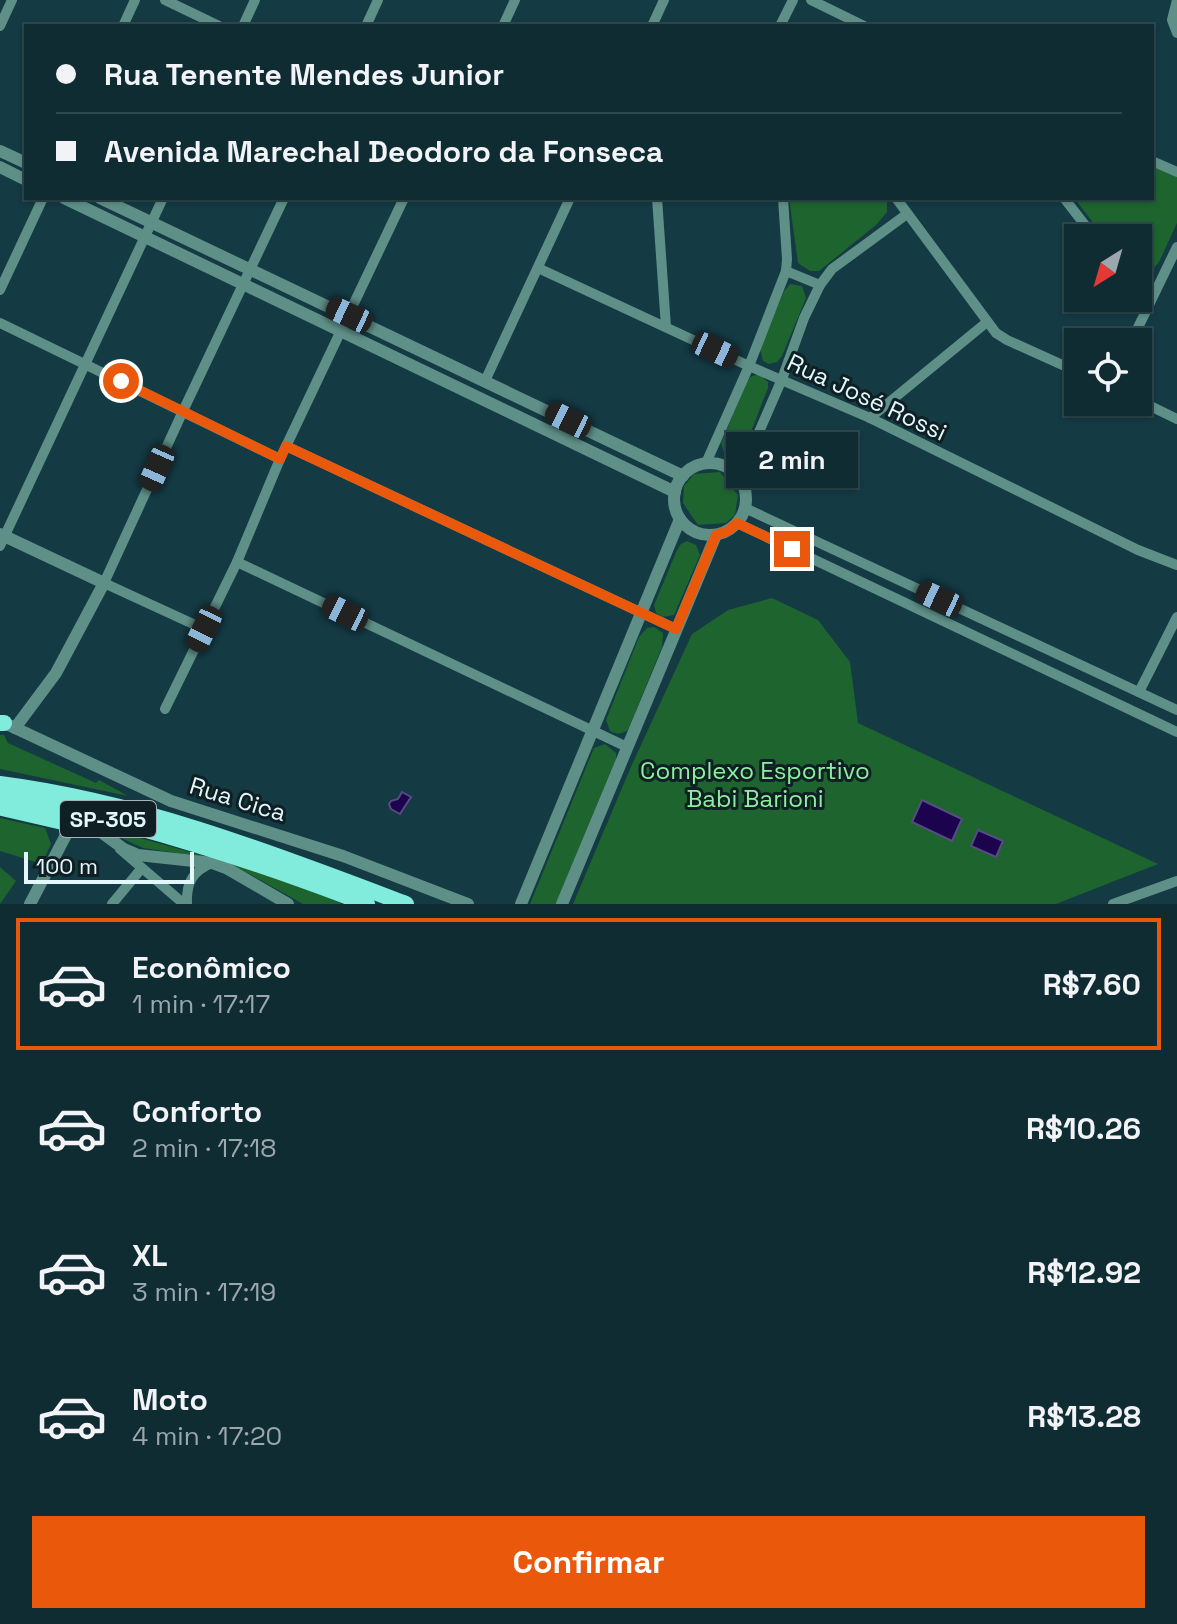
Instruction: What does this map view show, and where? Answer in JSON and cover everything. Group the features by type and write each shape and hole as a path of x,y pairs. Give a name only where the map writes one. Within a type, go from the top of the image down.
{"main road":[{"path":"0,784 100,802 213,834 281,856 406,904"},
{"name":"SP-305","path":"0,797 112,820 214,856"},
{"path":"0,807 67,823"},
{"path":"214,856 367,904"}],"street":[{"path":"0,26 12,0"},
{"path":"124,24 135,0"},
{"path":"165,0 215,24"},
{"path":"244,24 255,0"},
{"path":"367,24 378,0"},
{"path":"504,24 515,0"},
{"path":"653,24 664,0"},
{"path":"781,24 793,0"},
{"path":"811,0 860,24"},
{"path":"1176,32 1172,20 1177,0"},
{"path":"0,151 24,162"},
{"path":"1154,162 1177,172"},
{"path":"0,167 24,179"},
{"path":"0,290 42,200"},
{"path":"68,200 675,492"},
{"path":"104,200 683,476"},
{"path":"162,200 2,539 204,629"},
{"path":"5,724 56,673 104,583 283,200"},
{"path":"165,709 237,562 280,459 403,200"},
{"path":"485,381 569,200"},
{"path":"657,200 666,327"},
{"path":"706,463 786,271 783,200"},
{"path":"897,200 987,322 1007,340 1064,366"},
{"path":"1066,200 1084,224"},
{"path":"739,478 820,285 832,269 907,214"},
{"path":"1152,297 1177,247"},
{"name":"Rua José Rossi","path":"538,268 749,366 870,418 1138,550 1177,565"},
{"path":"786,271 820,285"},
{"path":"870,418 987,322"},
{"path":"0,323 280,459"},
{"path":"1152,407 1177,419"},
{"path":"286,446 676,629"},
{"path":"706,463 725,467 739,478 746,498 745,508 737,523 728,531 716,535 692,530 680,519 675,506 675,492 683,476 706,463"},
{"path":"745,508 1177,710"},
{"path":"521,904 680,519"},
{"path":"737,523 1177,732"},
{"path":"562,904 716,535"},
{"path":"237,562 627,747"},
{"path":"1139,692 1177,617"},
{"name":"Rua Cica","path":"5,724 171,801 343,856 468,904"},
{"path":"30,904 67,833 67,823 98,830 186,904"},
{"path":"113,842 130,852 149,857 214,856 228,869 288,904"},
{"path":"186,904 192,879 198,869 214,856"},
{"path":"112,904 141,869"},
{"path":"1113,904 1177,881"}],"green space":[{"path":"1154,165 1177,176 1177,223 1153,269 1152,224 1094,224 1076,200 1154,200"},
{"path":"789,200 887,200 887,212 876,225 819,271 810,271 798,263"},
{"path":"790,284 802,286 806,298 782,356 777,362 769,364 763,361 760,349 784,291"},
{"path":"759,374 768,382 768,388 744,450 732,457 725,455 721,443 747,382 750,377"},
{"path":"720,472 738,495 735,515 726,523 698,525 683,503 684,486 694,474"},
{"path":"687,541 696,545 700,555 674,615 663,617 656,613 654,605 677,550"},
{"name":"Complexo Esportivo Babi Barioni","path":"772,598 818,620 850,662 858,723 1158,864 1056,904 573,904 692,634 728,610"},
{"path":"654,627 663,633 662,647 628,730 615,733 610,731 606,720 639,637 647,628"},
{"path":"0,735 4,735 8,743 96,783 99,780 128,796 0,769"},
{"path":"605,744 616,753 616,759 556,904 530,904 594,748"},
{"path":"0,818 45,828 51,844 42,864 0,851"},
{"path":"118,832 215,859 143,848 119,837"},
{"path":"217,859 288,879 342,904 303,904"},
{"path":"0,867 16,881 0,904"}],"shaded area":[{"path":"402,792 411,797 400,814 389,804 398,799"},
{"path":"922,800 962,819 952,841 912,822"},
{"path":"978,830 1003,841 996,857 971,846"}],"route":[{"path":"121,381 280,459 286,446 676,629 716,535 728,531 737,523 792,549"}]}
